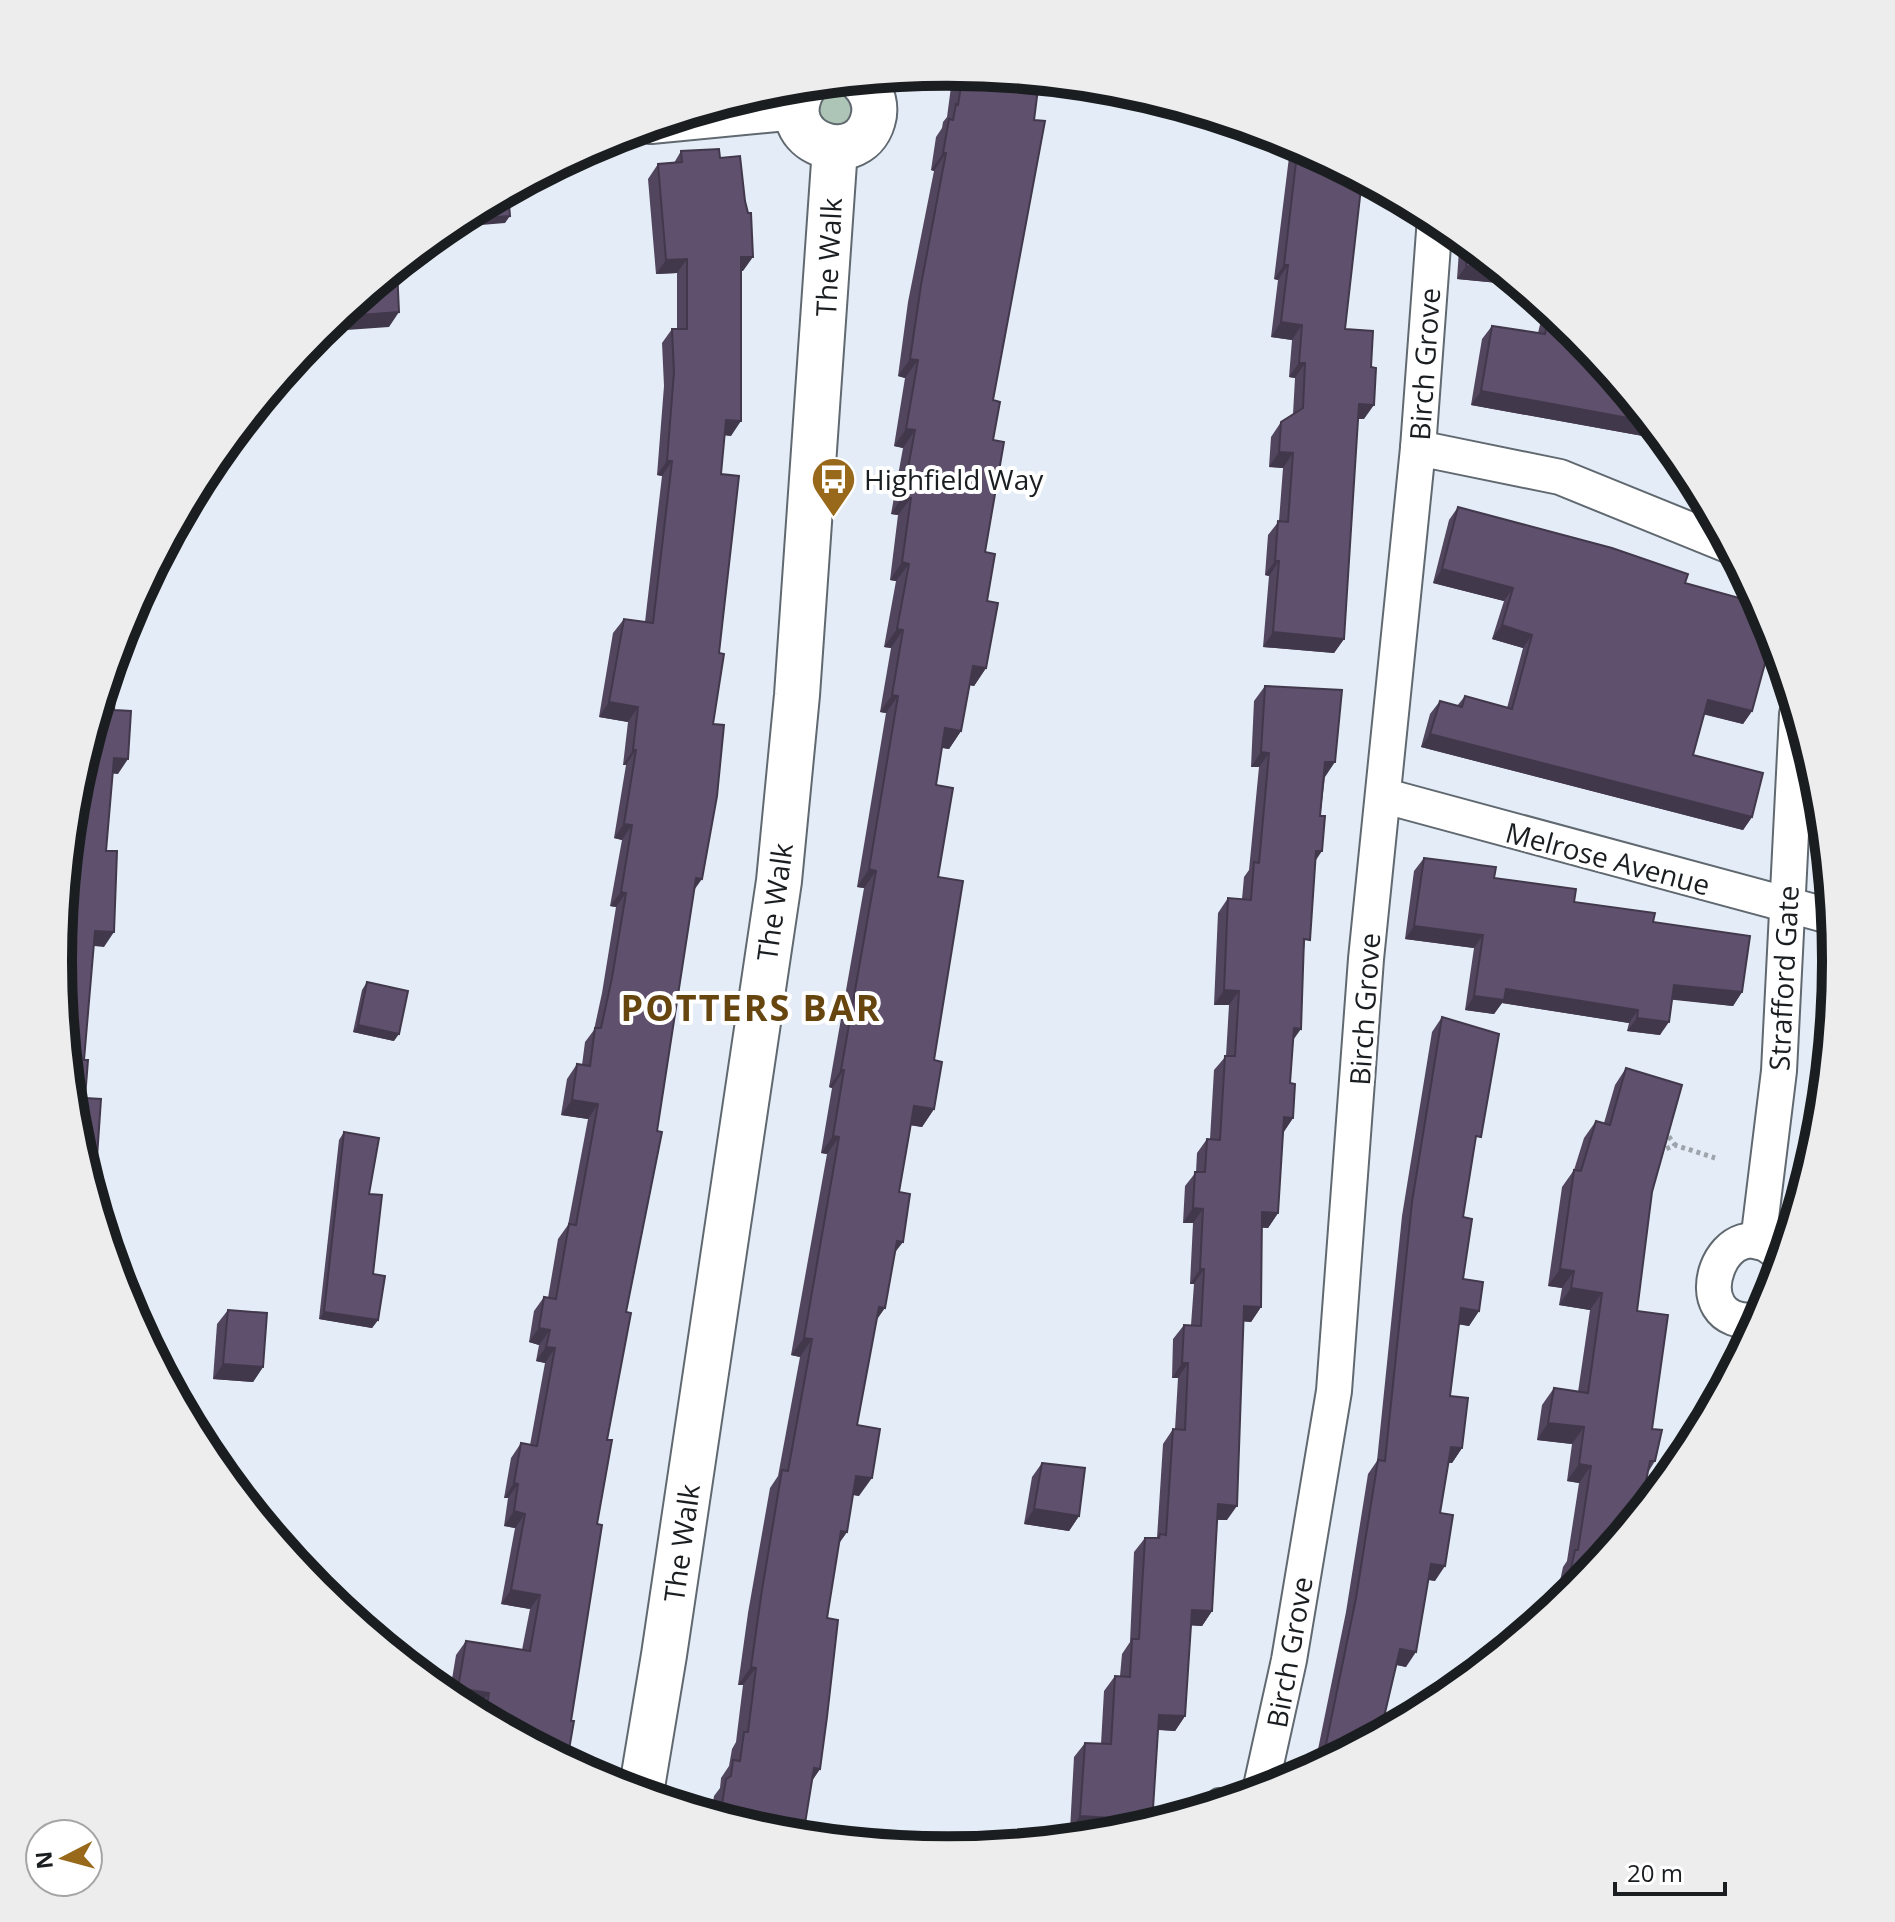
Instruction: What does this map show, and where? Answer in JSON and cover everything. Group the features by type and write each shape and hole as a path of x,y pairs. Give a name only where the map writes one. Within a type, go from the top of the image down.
{"street":[{"path":"754,107 800,99 803,131 812,140 835,148 859,140 873,119 871,94 868,89"},
{"name":"The Walk","path":"643,1781 667,1640 779,881 797,695 835,148"},
{"name":"Birch Grove","path":"1263,1777 1289,1660 1334,1391 1366,959 1385,796 1418,448 1434,233"},
{"path":"1418,448 1560,477 1715,540"},
{"name":"Strafford Gate","path":"1743,1325 1718,1302 1713,1279 1720,1259 1731,1248 1770,1250 1795,744"},
{"name":"Melrose Avenue","path":"1385,796 1821,914"}],"path":[{"path":"1661,1126 1675,1145 1715,1158"},
{"path":"1653,1153 1675,1145"}],"green space":[{"path":"841,93 850,104 851,112 846,126 828,130 813,105 825,94"}],"building":[{"path":"961,86 1038,90 1034,120 1045,121 993,400 1000,402 993,440 1004,442 985,552 995,554 987,601 998,603 986,668 973,666 961,731 945,728 936,785 953,788 938,877 963,881 934,1060 942,1062 934,1109 914,1106 899,1192 910,1194 903,1242 897,1241 885,1308 879,1307 857,1425 880,1429 872,1478 856,1476 847,1532 841,1531 827,1618 838,1620 827,1717 820,1769 814,1768 805,1824 722,1807 726,1779 731,1776 733,1760 740,1761 744,1732 748,1732 756,1668 751,1667 761,1596 782,1470 788,1471 812,1339 804,1338 839,1137 833,1136 844,1070 841,1070 876,871 869,869 898,696 892,695 903,630 897,629 909,564 902,562 911,498 903,496 915,430 906,429 918,360 910,359 946,153 943,153 949,119 953,120"},
{"path":"719,149 720,158 740,156 745,201 748,213 751,213 753,257 741,257 741,421 726,420 721,474 739,476 719,653 724,654 713,724 724,725 717,796 702,879 696,878 657,1131 662,1132 626,1312 631,1313 607,1440 612,1440 597,1524 602,1525 569,1750 487,1705 489,1693 458,1687 466,1641 530,1651 540,1595 511,1590 525,1514 514,1511 518,1484 514,1483 521,1443 537,1446 555,1348 546,1347 550,1330 539,1328 544,1297 556,1299 569,1224 576,1225 598,1104 572,1100 577,1064 590,1066 595,1028 601,1028 626,893 621,892 632,825 624,824 636,750 633,750 638,707 609,702 624,619 653,623 672,461 667,461 674,372 672,329 687,329 687,259 666,260 658,164 682,162 681,151"},
{"path":"1296,158 1361,190 1345,329 1373,331 1371,367 1376,368 1374,405 1359,404 1344,639 1273,632 1279,561 1275,561 1278,521 1288,522 1293,453 1279,452 1281,422 1303,408 1305,363 1299,363 1302,325 1281,322 1288,265 1284,265"},
{"path":"509,204 510,216 486,218"},
{"path":"1467,257 1482,268 1466,266"},
{"path":"398,280 399,312 357,315"},
{"path":"1547,324 1606,384 1635,419 1481,391 1492,326 1545,334"},
{"path":"1458,507 1612,548 1688,574 1685,583 1744,599 1767,655 1752,711 1708,700 1693,755 1763,773 1752,817 1430,734 1440,701 1462,707 1465,696 1512,709 1532,635 1502,625 1513,588 1442,569"},
{"path":"1265,686 1342,690 1335,762 1325,762 1320,816 1325,816 1322,851 1316,851 1310,940 1304,939 1301,1029 1294,1028 1290,1083 1295,1084 1293,1118 1284,1117 1278,1213 1262,1212 1261,1307 1244,1306 1237,1506 1218,1504 1212,1611 1192,1610 1185,1716 1159,1715 1153,1812 1124,1819 1080,1816 1085,1743 1111,1744 1115,1676 1130,1677 1132,1639 1139,1639 1145,1538 1166,1535 1173,1429 1185,1430 1188,1363 1182,1363 1184,1325 1201,1326 1204,1269 1200,1269 1203,1209 1193,1208 1195,1172 1205,1172 1207,1139 1220,1140 1225,1056 1235,1056 1239,991 1224,990 1228,898 1251,900 1254,862 1259,863 1269,753 1261,752"},
{"path":"115,689 114,710 131,711 128,759 114,758 106,851 117,851 114,932 95,931 84,1060 88,1060 85,1098 101,1099 97,1164 79,1075 74,1018 74,904 79,847 89,790"},
{"path":"1424,858 1496,867 1494,878 1576,889 1574,902 1655,913 1653,922 1750,936 1742,992 1674,985 1669,1022 1637,1018 1638,1010 1506,989 1504,1000 1474,996 1483,935 1414,926"},
{"path":"367,982 408,991 399,1034 358,1025"},
{"path":"1442,1017 1499,1034 1481,1137 1476,1136 1463,1217 1472,1219 1463,1279 1483,1282 1479,1311 1461,1308 1450,1396 1468,1398 1462,1448 1451,1447 1440,1513 1453,1515 1445,1566 1431,1564 1416,1652 1400,1649 1383,1720 1325,1751 1356,1598 1378,1460 1385,1461 1412,1202"},
{"path":"1626,1068 1682,1085 1652,1192 1637,1311 1668,1315 1652,1429 1662,1430 1655,1461 1650,1461 1642,1494 1569,1578 1575,1550 1578,1550 1591,1466 1579,1464 1584,1427 1548,1423 1554,1388 1588,1393 1602,1293 1571,1288 1574,1271 1560,1269 1574,1170 1581,1171 1596,1121 1610,1125"},
{"path":"344,1132 379,1138 369,1194 382,1195 373,1274 385,1276 378,1320 324,1312"},
{"path":"228,1310 267,1313 263,1367 223,1364"},
{"path":"1042,1463 1085,1468 1079,1516 1034,1509"}],"place":[{"name":"Highfield Way","path":"833,518"}],"district":[{"name":"POTTERS BAR","path":"751,1007"}]}
